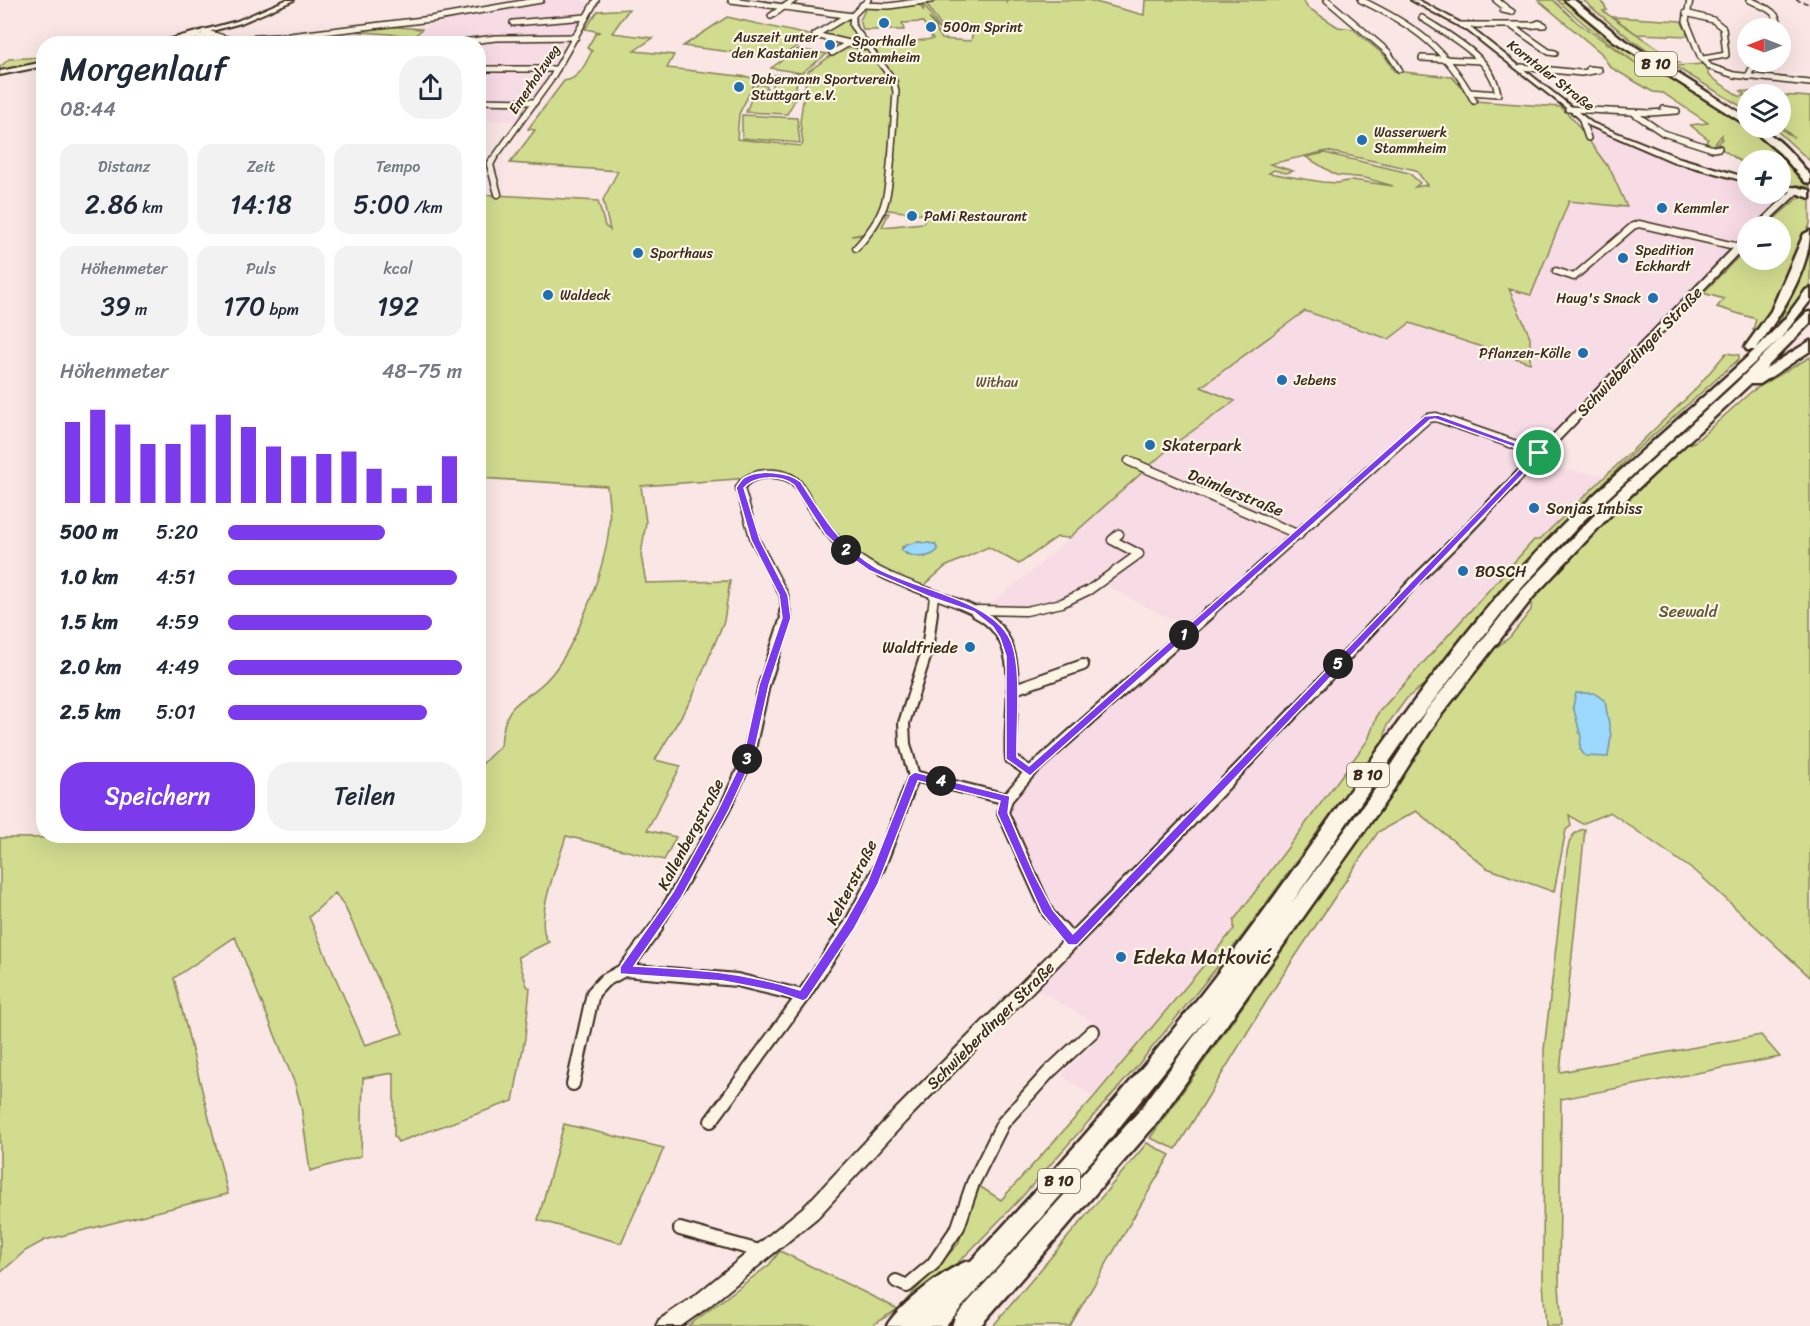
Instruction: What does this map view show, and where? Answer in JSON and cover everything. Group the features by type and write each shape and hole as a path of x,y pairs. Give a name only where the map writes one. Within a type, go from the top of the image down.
{"highway":[{"name":"B 10","path":"1569,0 1617,39 1737,116"},
{"name":"B 10","path":"1577,0 1627,39 1737,109"},
{"path":"1767,138 1784,151 1809,180"},
{"path":"1776,138 1810,168"},
{"path":"1797,190 1810,193"},
{"name":"B 10","path":"1731,386 1723,378 1755,342 1777,311 1810,234"},
{"name":"B 10","path":"971,1321 1148,1117 1382,793 1432,715 1500,626 1528,593 1614,503 1731,386 1788,323 1810,292"},
{"name":"B 10","path":"928,1326 1088,1147 1246,952 1414,711 1477,630 1562,534 1810,316"},
{"name":"B 10","path":"1731,386 1760,379 1810,345"},
{"path":"899,1326 940,1292 990,1259"}],"street":[{"path":"189,36 256,15 291,0"},
{"path":"284,36 332,32 541,0"},
{"path":"587,0 589,9"},
{"name":"Emerholzweg","path":"498,194 490,165 494,156 557,69 596,0"},
{"path":"731,0 853,16"},
{"path":"771,16 794,0"},
{"path":"856,248 883,211 890,190 892,171 891,130 896,84 890,69 855,28 853,16 868,0"},
{"path":"862,4 890,6 931,0"},
{"path":"1327,0 1388,52 1399,69"},
{"path":"1361,0 1404,22 1450,60 1474,101"},
{"name":"Korntaler Straße","path":"1413,0 1461,25 1521,67 1581,118 1616,136 1666,156 1737,177"},
{"path":"1496,0 1505,9"},
{"path":"1690,0 1686,21 1703,59 1710,68 1748,77 1810,83"},
{"path":"1750,0 1775,12 1778,18"},
{"path":"1686,13 1716,22 1724,27 1727,35 1726,55 1703,59"},
{"path":"847,16 815,35 871,48"},
{"path":"513,23 586,17"},
{"path":"1404,22 1425,20 1481,62 1494,75 1498,94 1469,92"},
{"path":"1461,25 1481,23 1513,27 1531,26"},
{"path":"1513,27 1544,49 1557,52 1555,53"},
{"path":"204,32 212,36"},
{"path":"486,38 576,37"},
{"path":"832,53 863,40"},
{"path":"1422,58 1481,62"},
{"path":"0,73 36,66"},
{"path":"1521,67 1537,66 1577,73 1590,71"},
{"path":"486,69 557,69"},
{"path":"1748,77 1751,72"},
{"path":"486,100 535,102"},
{"path":"1568,109 1593,108 1635,114 1666,111"},
{"path":"1635,114 1663,133 1703,145"},
{"path":"1581,118 1580,121 1588,138"},
{"path":"1791,189 1797,190"},
{"path":"1770,216 1797,190"},
{"path":"1556,272 1574,277 1633,225 1639,224 1737,247"},
{"name":"Schwieberdinger Straße","path":"665,1326 702,1301 812,1211 900,1116 1072,941 1737,248"},
{"name":"Daimlerstraße","path":"1006,799 1030,772 1428,418 1446,420 1539,453"},
{"name":"Daimlerstraße","path":"1129,461 1146,471 1299,535"},
{"name":"Kallenbergstraße","path":"573,1084 593,993 604,981 624,970 677,895 724,810 748,758 764,685 786,618 784,595 755,540 740,488 747,479 758,476 790,478 798,483 828,532 849,553 873,569 934,596"},
{"path":"1072,941 1048,913 1028,874 1003,813 1006,799 915,776 905,744 904,723 927,651 934,596 977,610 1046,608 1089,590 1139,554 1112,540 1119,534"},
{"path":"977,610 996,625 1005,638 1011,656 1011,759 1030,772"},
{"path":"1012,690 1083,665"},
{"name":"Kelterstraße","path":"711,1122 803,996 850,926 873,884 915,776"},
{"path":"624,970 723,976 774,986 803,996"},
{"path":"896,1281 907,1286 933,1264 958,1227 973,1183 1003,1123 1048,1073 1093,1031"},
{"path":"680,1229 764,1252"}],"shaded area":[{"path":"547,0 582,0 588,5 589,12 521,121 486,120 486,36 418,36 433,22"},
{"path":"1585,123 1644,148 1737,176 1737,204 1780,204 1771,216 1737,216 1737,256 1537,465 1606,476 1539,540 1534,540 1379,713 1368,740 1234,920 1234,929 1094,1097 1062,1075 1098,1040 1102,1027 1030,985 1072,941 1048,913 1003,813 1007,799 1190,629 1102,583 1046,608 986,607 1036,568 1174,444 1234,401 1201,387 1305,311 1389,339 1410,323 1530,362 1530,337 1509,289 1531,295 1569,201 1627,206 1618,183 1595,148"}],"green space":[{"name":"Withau","path":"945,0 1005,0 1007,3 1007,0 1088,0 1144,15 1145,0 1303,0 1307,7 1338,27 1353,29 1385,56 1394,71 1452,77 1474,101 1561,107 1573,119 1611,171 1627,207 1569,201 1531,295 1509,289 1530,337 1530,363 1410,323 1389,339 1305,311 1201,387 1235,401 1174,444 1069,538 1057,537 1019,564 988,547 945,567 920,589 873,569 838,542 798,483 778,476 641,486 646,522 641,555 646,583 730,581 724,621 692,698 655,760 681,766 647,830 676,837 664,860 566,836 545,907 544,933 549,942 518,957 527,986 530,988 525,1038 513,1101 398,1142 394,1136 394,1073 363,1078 361,1156 310,1171 301,1106 295,1084 235,937 174,978 228,1194 45,1240 25,1251 0,1273 0,838 36,838 36,843 486,843 486,760 501,745 503,729 512,709 542,685 570,646 587,609 605,552 609,505 607,486 486,478 486,194 598,201 605,226 610,230 603,200 618,171 510,163 535,130 528,129 564,81 578,74 584,66 592,51 587,48 596,33 600,32 585,29 598,11 629,9 612,33 653,38 634,51 674,55 667,68 757,78 739,114 737,139 801,146 803,143 800,122 807,72 847,45 870,46 933,39 923,22 902,23 904,30 863,30 860,20 866,8 919,4 924,11 923,6 925,6 942,33 929,18 942,39 971,41 974,25 941,27 926,3","holes":["1327,151 1416,170 1427,185 1415,187 1420,183 1409,173 1325,153 1306,157 1336,175 1365,178 1393,186 1352,180 1338,183 1322,182 1269,173 1274,170 1286,173 1293,171 1270,164","881,209 928,215 923,223 882,227 889,213 886,213 873,234 851,236 867,233","917,542 935,544 926,557 906,554 902,547","335,893 344,905 403,1033 365,1045 309,917"]},
{"path":"1538,0 1553,0 1578,23 1637,64 1557,0 1565,0 1652,65 1640,66 1656,66 1737,119 1737,138 1760,138 1774,150 1737,150 1737,159 1717,144 1722,139 1722,135 1714,145 1705,144 1708,139 1690,125 1708,123 1663,93 1653,92 1610,67 1601,53"},
{"path":"1583,0 1601,0 1607,10 1603,11 1679,63 1657,56 1643,48"},
{"path":"727,17 813,36 779,58 683,46"},
{"path":"1613,17 1681,21 1689,36 1637,34"},
{"path":"845,18 850,19 858,39 852,42 818,35"},
{"path":"386,26 422,29 415,36 350,31"},
{"path":"798,49 827,54 801,73 771,68"},
{"path":"36,57 36,65 0,73 0,67 9,59"},
{"path":"1703,64 1708,68 1708,75 1737,95 1737,104 1674,66"},
{"path":"774,75 798,75 795,93 771,93"},
{"path":"757,84 767,86 766,92 769,92 767,98 795,100 787,114 746,112"},
{"path":"1791,96 1810,97 1810,161 1785,138 1791,138 1791,136 1794,138 1791,135"},
{"path":"742,115 797,118 800,143 742,138"},
{"path":"1791,168 1802,180 1810,180 1810,187 1791,186"},
{"path":"1810,196 1810,224 1791,268 1791,216 1777,216 1799,197"},
{"path":"1810,250 1810,286 1771,337 1792,296"},
{"path":"1737,258 1737,270 1790,270 1765,323 1753,330 1756,319 1717,307 1724,299 1703,293"},
{"path":"1726,353 1739,355 1739,359 1631,455 1544,545 1478,618 1430,680 1407,698 1387,725 1384,740 1243,935 1134,1070 1020,1199 969,1252 927,1291 871,1326 688,1326 769,1265 780,1251 898,1309 958,1244 979,1186 1001,1200 1094,1097 1234,929 1234,920 1368,740 1378,713 1534,540 1539,540 1693,392"},
{"name":"Seewald","path":"1810,357 1810,977 1700,875 1610,812 1582,824 1569,815 1571,826 1566,830 1554,892 1487,868 1416,811 1378,832 1277,984 1176,1149 1150,1138 1310,911 1441,717 1484,657 1510,637 1531,610 1532,600 1585,542 1686,445 1696,441 1752,391"},
{"path":"1585,829 1560,1072 1761,1035 1780,1057 1561,1099 1559,1286 1562,1326 1546,1326 1543,1281 1544,1050 1567,852 1574,834"},
{"path":"564,1124 664,1148 621,1243 538,1220"},
{"path":"1147,1143 1170,1155 1070,1326 993,1326"}],"water":[{"path":"917,542 935,544 938,550 925,557 920,557 901,550 906,545"},
{"path":"1576,693 1594,693 1605,701 1611,736 1608,757 1585,756 1580,749 1581,737 1573,706"}],"railway":[{"path":"1796,0 1810,4"}],"place":[{"name":"Sporthalle Stammheim","path":"884,23"},
{"name":"500m Sprint","path":"931,27"},
{"name":"Auszeit unter den Kastanien","path":"830,45"},
{"name":"Dobermann Sportverein Stuttgart e.V.","path":"739,87"},
{"name":"Wasserwerk Stammheim","path":"1362,140"},
{"name":"Kemmler","path":"1662,208"},
{"name":"PaMi Restaurant","path":"912,216"},
{"name":"Sporthaus","path":"638,253"},
{"name":"Spedition Eckhardt","path":"1623,258"},
{"name":"Waldeck","path":"548,295"},
{"name":"Haug's Snack","path":"1653,298"},
{"name":"Pflanzen-Kölle","path":"1583,353"},
{"name":"Jebens","path":"1282,380"},
{"name":"Skaterpark","path":"1150,445"},
{"name":"Sonjas Imbiss","path":"1534,508"},
{"name":"BOSCH","path":"1463,571"},
{"name":"Waldfriede","path":"970,647"},
{"name":"Edeka Matković","path":"1121,957"}],"route":[{"path":"1436,417 1456,423 1539,453 1417,579 1300,706 1072,941 1048,913 1028,874 1003,813 1006,799 915,776 873,884 850,926 803,996 774,986 723,976 624,970 645,945 677,895 724,810 748,758 764,685 786,618 784,595 755,540 744,505 740,488 741,483 747,479 758,476 790,478 798,483 804,498 828,532 849,553 873,569 934,596 977,610 996,625 1005,638 1011,656 1011,759 1030,772 1428,418 1436,417"}]}
